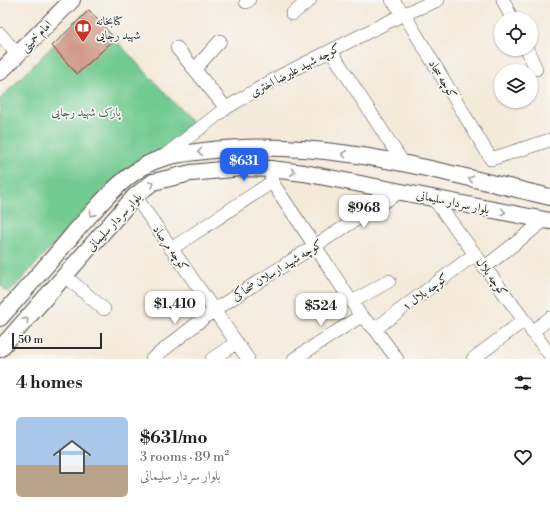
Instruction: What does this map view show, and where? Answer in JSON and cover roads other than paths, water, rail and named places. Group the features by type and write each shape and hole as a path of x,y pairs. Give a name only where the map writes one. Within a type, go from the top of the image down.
{"main road":[{"name":"امام خمینی","path":"0,72 72,0"},
{"name":"بلوار سردار سلیمانی","path":"0,318 98,206 123,180 142,167 163,156 233,148 297,148 403,163 550,197"},
{"name":"بلوار سردار سلیمانی","path":"0,350 135,196 153,182 191,172 242,168 271,176 304,173 547,220"},
{"path":"123,180 135,196"}],"street":[{"path":"292,14 310,0"},
{"name":"کوچه سجاد","path":"392,0 404,14 491,159 550,140"},
{"name":"کوچه شهید علیرضا اختری","path":"163,156 226,108 282,75 404,14 438,0"},
{"path":"503,0 509,12"},
{"path":"0,34 18,54"},
{"path":"195,69 220,41"},
{"path":"177,48 226,108"},
{"path":"331,51 403,163"},
{"path":"172,249 271,176 361,316 375,329 397,359"},
{"name":"کوچه شهید ارسلان ضحاکی","path":"152,359 214,310 401,191"},
{"name":"کوچه مرصاد","path":"135,196 248,359"},
{"name":"کوچه بلال","path":"434,199 476,254 523,321 550,355"},
{"path":"485,267 547,220"},
{"name":"کوچه بلال ۱","path":"375,329 476,254"},
{"path":"64,276 104,309"},
{"path":"352,302 389,281"},
{"path":"294,359 361,316"},
{"path":"532,332 550,318"},
{"path":"473,359 523,321"},
{"path":"212,359 236,342"}],"place":[{"name":"کتابخانه شهید رجایی","path":"83,43"}],"park label":[{"name":"پارک شهید رجایی","path":"86,112"}]}
